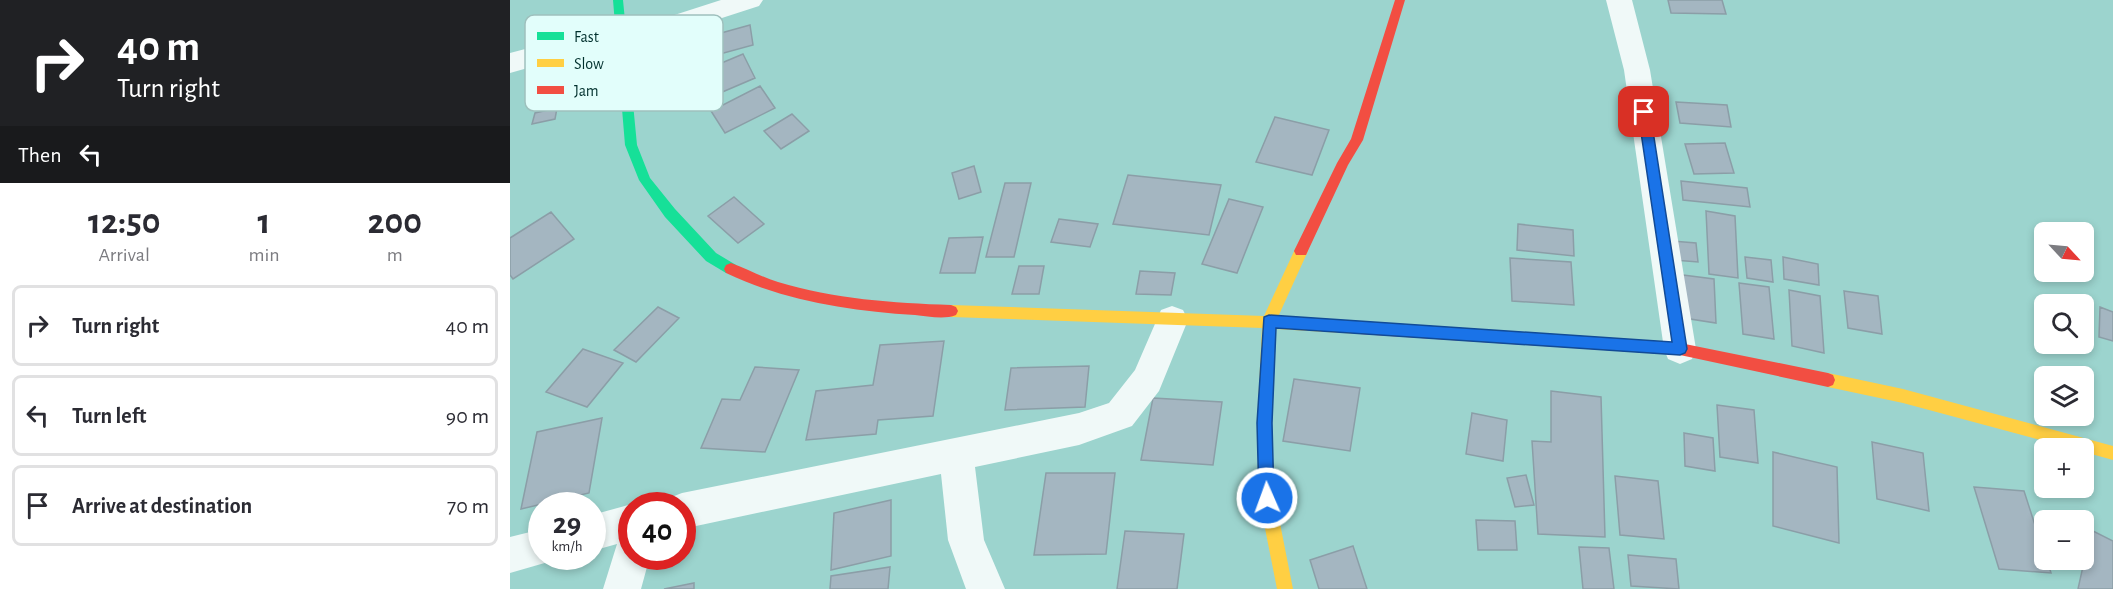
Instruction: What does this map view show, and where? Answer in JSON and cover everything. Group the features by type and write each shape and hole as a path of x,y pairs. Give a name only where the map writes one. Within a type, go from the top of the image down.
{"main road":[{"path":"618,0 619,15"},
{"path":"1285,589 1267,498 1264,423 1269,321 1328,195 1357,140 1400,0"},
{"path":"628,111 632,145 645,180 670,213 711,257 752,281 806,295 916,310 1172,320 1269,321 1680,349 1903,396 2113,453"}],"street":[{"path":"697,15 750,0"},
{"path":"1619,0 1637,70 1680,349"},
{"path":"510,63 525,59"},
{"path":"696,508 1079,429 1120,415 1147,380 1172,320"},
{"path":"957,454 961,526 976,573 986,589"},
{"path":"510,555 528,550"},
{"path":"622,589 627,570"}],"building":[{"path":"1668,0 1722,0 1726,14 1671,13"},
{"path":"750,25 753,45 723,53 723,32"},
{"path":"743,54 755,78 723,92 723,62"},
{"path":"760,86 775,108 725,133 711,111 723,111 723,105"},
{"path":"1676,102 1727,105 1731,127 1680,123"},
{"path":"556,111 555,119 532,124 535,113"},
{"path":"792,114 809,131 781,149 764,131"},
{"path":"1275,117 1329,130 1312,175 1256,162"},
{"path":"1725,143 1734,173 1694,174 1685,144"},
{"path":"974,166 981,192 959,199 952,173"},
{"path":"1128,175 1221,185 1209,235 1113,224"},
{"path":"1681,181 1747,188 1750,207 1683,200"},
{"path":"1005,183 1031,183 1014,257 986,257"},
{"path":"734,197 764,224 738,243 708,216"},
{"path":"1229,199 1263,207 1237,273 1202,264"},
{"path":"1706,211 1735,216 1738,278 1709,274"},
{"path":"551,212 574,239 513,279 510,275 510,238"},
{"path":"1059,219 1098,224 1090,247 1051,242"},
{"path":"1518,224 1573,230 1574,256 1517,250"},
{"path":"983,237 975,273 940,273 949,238"},
{"path":"1672,241 1696,243 1698,262 1674,260"},
{"path":"1745,257 1771,260 1773,282 1747,278"},
{"path":"1783,257 1818,264 1819,285 1784,279"},
{"path":"1510,258 1571,262 1574,305 1512,301"},
{"path":"1019,266 1044,266 1039,294 1012,294"},
{"path":"1140,271 1175,273 1171,295 1136,294"},
{"path":"1683,275 1714,279 1716,323 1684,318"},
{"path":"1739,283 1769,287 1774,339 1743,334"},
{"path":"1789,290 1820,296 1824,353 1792,346"},
{"path":"1844,291 1878,296 1882,334 1848,328"},
{"path":"658,307 679,318 636,362 614,350"},
{"path":"2100,307 2113,312 2113,341 2099,337"},
{"path":"944,341 933,416 878,420 876,434 806,440 816,391 873,385 880,345"},
{"path":"583,349 623,363 587,407 546,392"},
{"path":"1089,366 1085,407 1005,410 1011,368"},
{"path":"755,367 799,370 765,452 701,448 722,399 740,400"},
{"path":"1294,379 1360,388 1350,451 1283,441"},
{"path":"1551,391 1601,397 1605,537 1538,534 1532,441 1551,442"},
{"path":"1153,398 1222,402 1213,465 1141,460"},
{"path":"1717,405 1754,410 1758,463 1720,457"},
{"path":"1472,413 1507,420 1503,461 1466,454"},
{"path":"602,418 589,492 528,492 528,507 521,509 537,432"},
{"path":"1684,433 1713,438 1715,471 1685,466"},
{"path":"1872,442 1923,453 1929,511 1877,499"},
{"path":"1773,452 1837,467 1839,543 1773,526"},
{"path":"1046,473 1115,473 1106,554 1034,555"},
{"path":"1526,475 1534,505 1515,507 1507,478"},
{"path":"1615,476 1658,481 1664,539 1620,535"},
{"path":"1974,487 2024,491 2034,522 2034,570 2050,570 2051,573 1999,569"},
{"path":"891,500 891,556 831,570 834,513"},
{"path":"1476,520 1515,521 1517,550 1478,550"},
{"path":"1125,531 1184,534 1177,589 1117,589"},
{"path":"2094,532 2113,541 2113,589 2078,589 2082,570 2094,570"},
{"path":"1353,546 1367,589 1319,589 1310,560"},
{"path":"1579,547 1609,548 1614,589 1583,589"},
{"path":"1628,555 1676,559 1679,589 1631,586"},
{"path":"890,567 888,589 830,589 831,576"},
{"path":"694,583 694,589 664,589"}],"traffic: fast":[{"path":"618,0 619,15"},
{"path":"628,111 631,145 645,180 670,213 711,257 731,269"}],"traffic: slow":[{"path":"1285,589 1267,498 1264,423 1269,321 1301,251"},
{"path":"951,311 1172,320 1217,319 1360,328"},
{"path":"1828,380 1903,396 2113,453"}],"traffic: jam":[{"path":"1301,251 1343,163 1357,140 1400,0"},
{"path":"731,269 753,280 779,288 838,301 951,311"},
{"path":"1360,328 1680,349 1828,380"}],"route":[{"path":"1267,498 1264,423 1269,321 1680,349 1644,112"}]}
